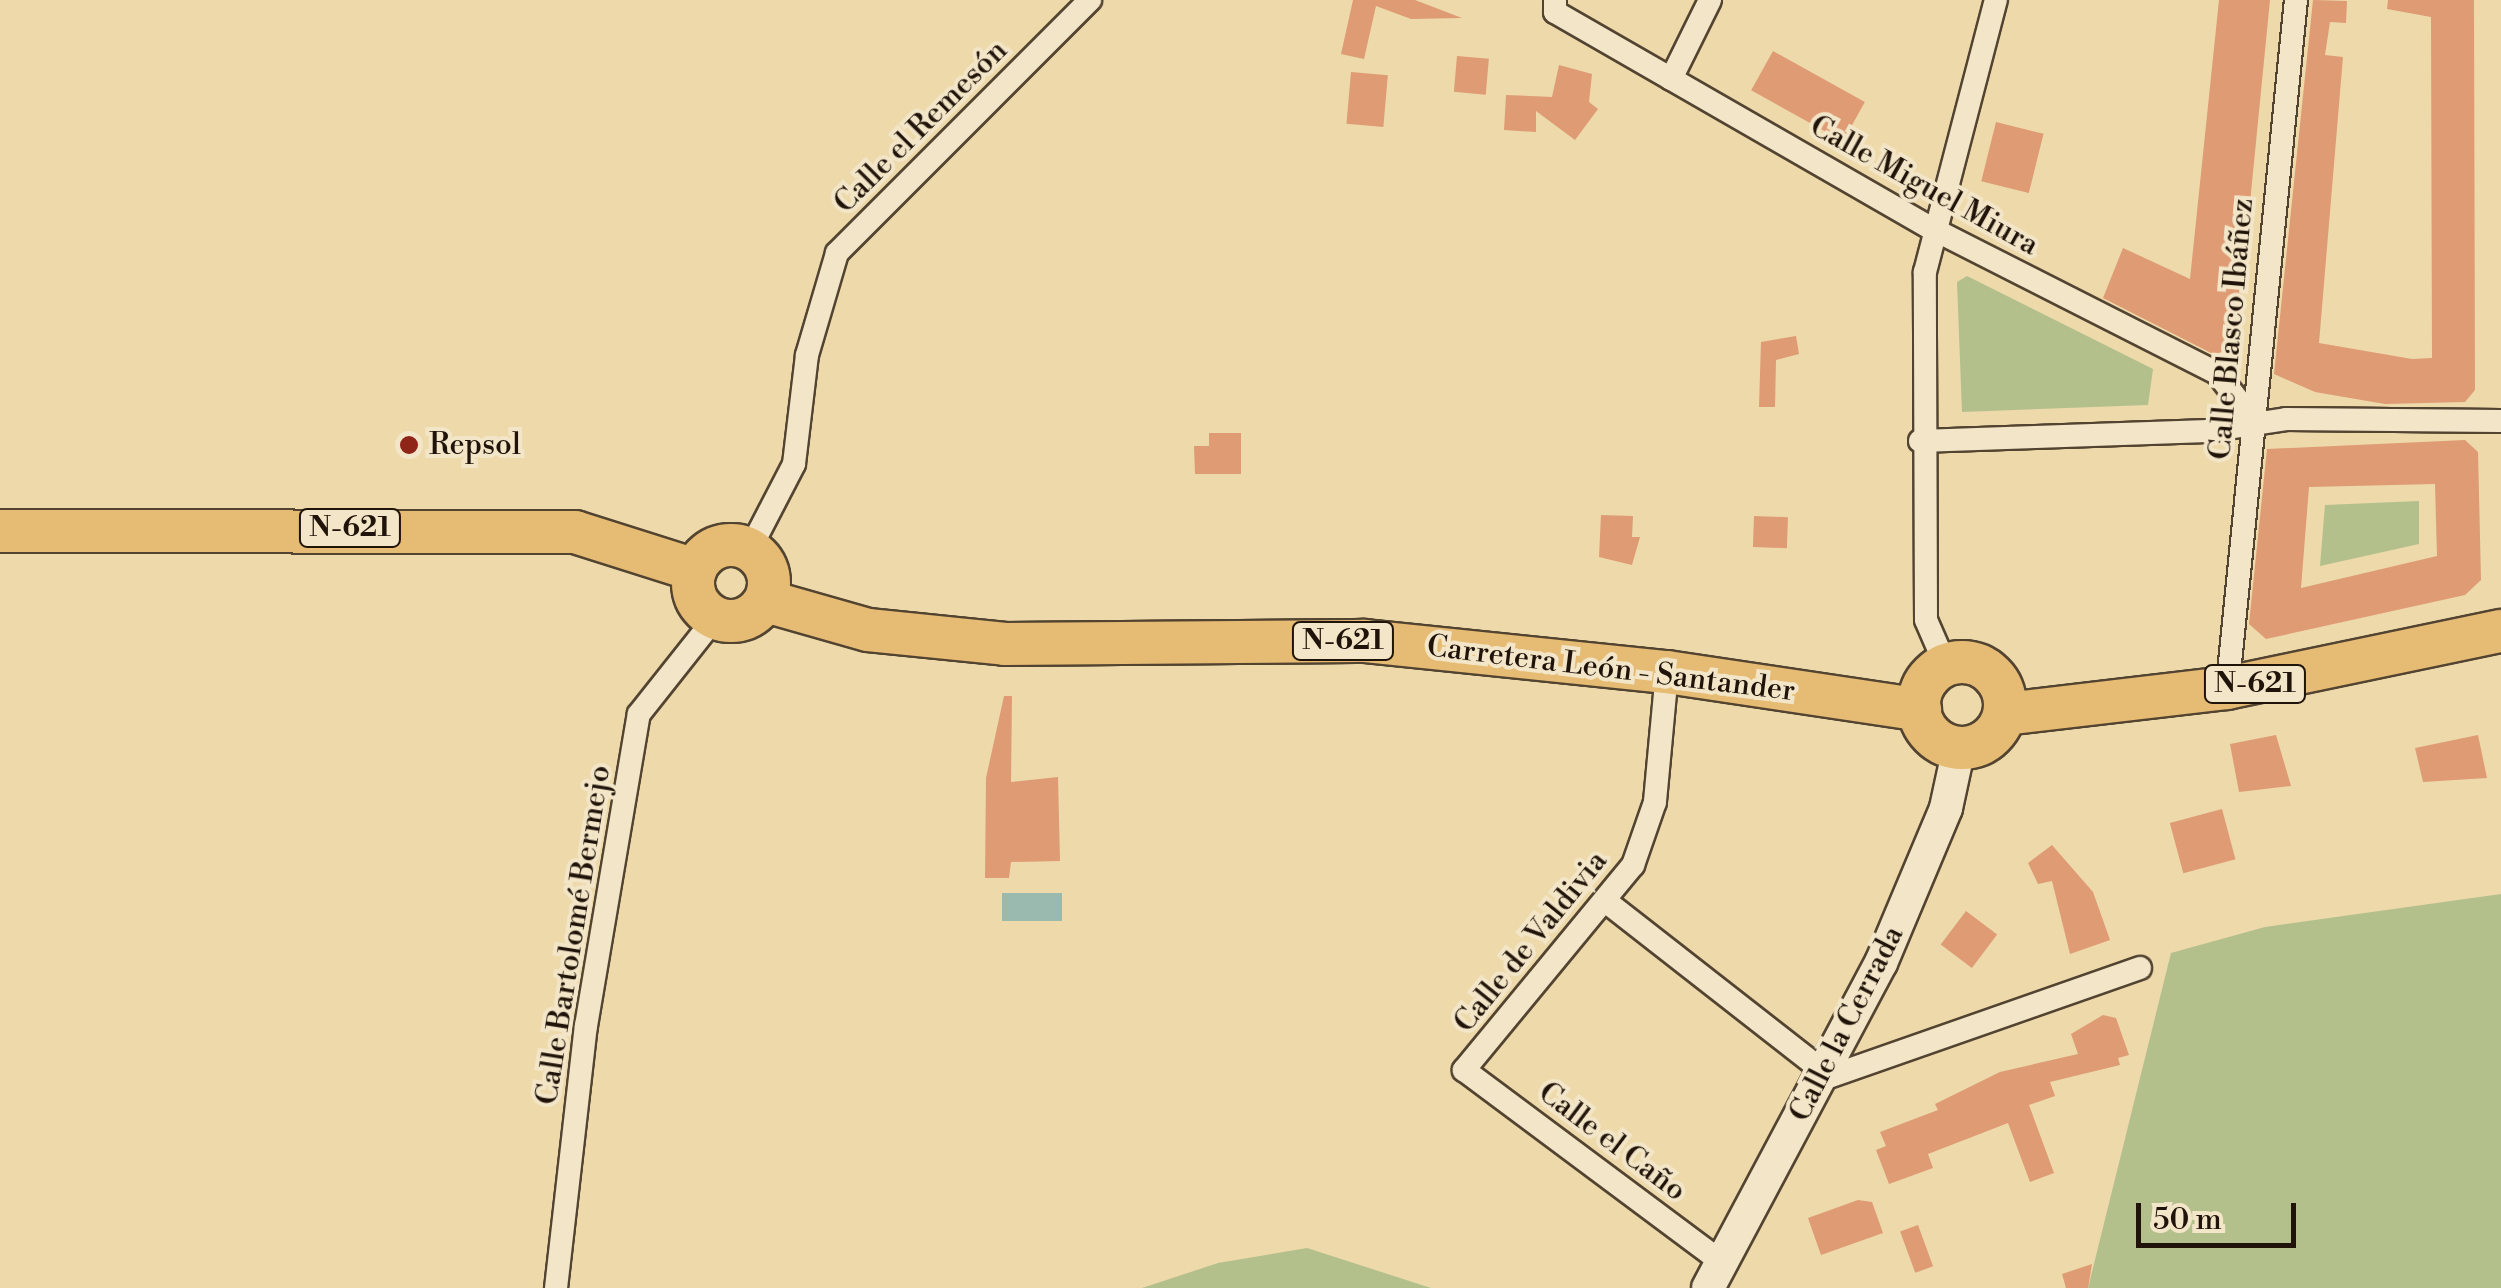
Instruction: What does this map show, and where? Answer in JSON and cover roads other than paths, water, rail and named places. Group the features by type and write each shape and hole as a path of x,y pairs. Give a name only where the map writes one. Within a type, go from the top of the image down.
{"highway":[{"name":"N-621","path":"0,531 575,532 695,570"},
{"path":"716,548 750,549 770,575 766,601 743,620 716,618 697,601 695,570 716,548"},
{"name":"Carretera León - Santander","path":"766,601 868,630 1005,644 1365,640 1667,672 1920,710"},
{"name":"N-621","path":"2005,714 2245,685 2501,631"},
{"path":"1946,666 1986,669 2001,685 2005,714 1990,738 1958,748 1930,734 1920,710 1925,684 1946,666"}],"street":[{"name":"Calle el Remesón","path":"750,549 794,464 807,355 837,253 1090,0"},
{"path":"1671,79 1710,0"},
{"path":"1946,666 1926,620 1920,441 1931,228 1996,0"},
{"name":"Calle Blasco Ibáñez","path":"2230,663 2296,0"},
{"name":"Calle Miguel Miura","path":"1555,6 1671,79 1931,228 2217,372 2254,421"},
{"path":"1920,441 2208,431 2254,421 2501,421"},
{"name":"Calle Bartolomé Bermejo","path":"556,1288 586,1026 639,714 716,618"},
{"name":"Calle de Valdivia","path":"1464,1070 1608,903 1634,865 1655,802 1667,672"},
{"name":"Calle la Cerrada","path":"1716,1275 1822,1076 1933,841 1958,748"},
{"path":"1608,903 1822,1076 2140,968"},
{"name":"Calle el Caño","path":"1464,1070 1716,1275"}],"water":[{"path":"1002,893 1062,893 1062,921 1002,921"}],"place":[{"name":"Repsol","path":"409,445"}]}
